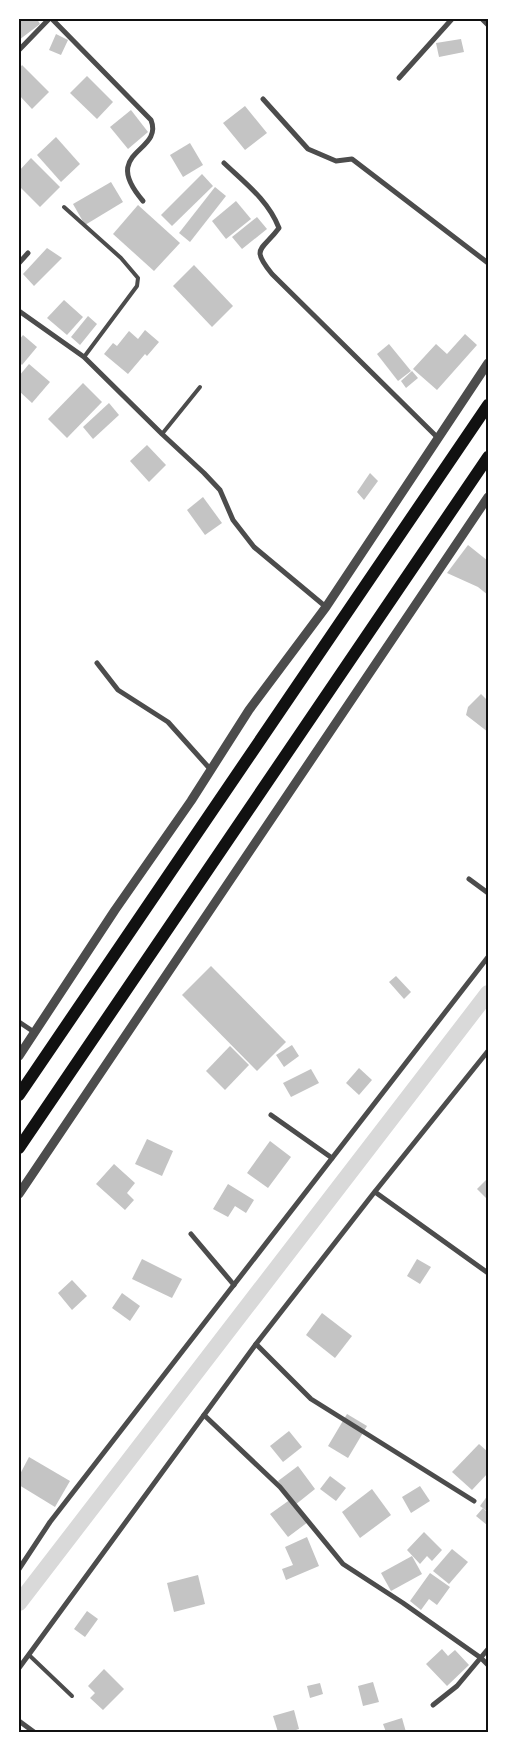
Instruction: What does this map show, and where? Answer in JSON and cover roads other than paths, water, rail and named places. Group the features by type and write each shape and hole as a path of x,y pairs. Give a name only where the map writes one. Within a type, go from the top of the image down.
{"highway":[{"path":"19,1095 488,405"},
{"path":"19,1148 488,457"}],"street":[{"path":"19,50 50,19 151,120 153,126 152,134 127,166 127,175 130,183 143,201"},
{"path":"398,78 452,19"},
{"path":"482,19 488,25"},
{"path":"263,99 308,148 336,161 352,159 488,263"},
{"path":"224,162 264,201 274,215 278,228 262,248 259,254 260,259 272,274 439,438"},
{"path":"19,263 28,254"},
{"path":"19,311 84,357 220,490 233,520 254,547 326,606"},
{"path":"19,1056 211,770 249,710 326,606 488,363"},
{"path":"19,1194 488,497"},
{"path":"97,663 118,690 168,722 211,770"},
{"path":"469,879 488,893"},
{"path":"19,1569 50,1522 488,956"},
{"path":"19,1022 34,1032"},
{"path":"19,1668 256,1344 488,1051"},
{"path":"271,1115 332,1158"},
{"path":"375,1192 488,1273"},
{"path":"191,1234 234,1285"},
{"path":"256,1344 312,1399 474,1501"},
{"path":"204,1415 280,1487 343,1564 403,1603 481,1658 488,1665"},
{"path":"433,1705 457,1686 488,1649"},
{"path":"19,1721 34,1732"}],"lane":[{"path":"64,207 120,258 138,278 138,286 84,357"},
{"path":"162,434 200,387"},
{"path":"29,1655 72,1696"}],"waterway":[{"path":"19,1603 488,993"}]}
